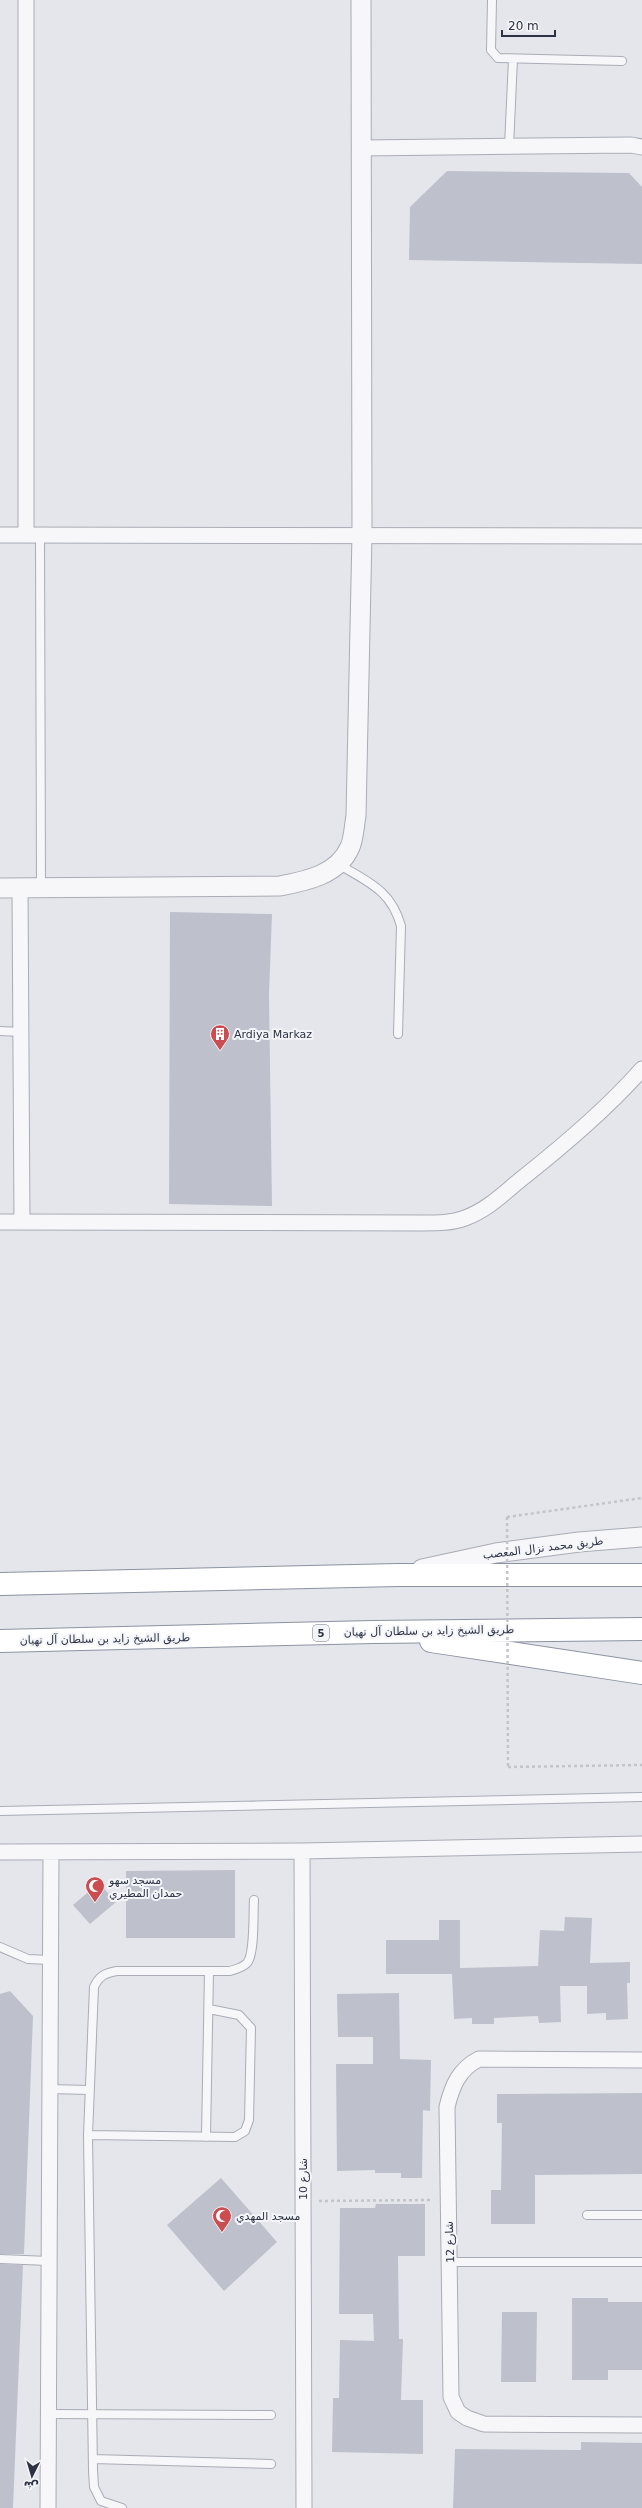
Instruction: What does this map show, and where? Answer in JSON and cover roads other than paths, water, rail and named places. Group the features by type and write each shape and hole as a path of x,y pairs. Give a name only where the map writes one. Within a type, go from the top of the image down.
{"highway":[{"path":"0,1584 398,1575 642,1575"},
{"name":"طريق الشيخ زايد بن سلطان آل نهيان","path":"0,1641 372,1632 642,1629"},
{"path":"372,1632 642,1673"}],"street":[{"path":"26,0 33,535"},
{"path":"0,888 280,886 323,875 338,864 350,847 356,816 362,535 361,0"},
{"path":"362,148 631,145 642,147"},
{"path":"0,535 642,536"},
{"path":"20,888 22,1222"},
{"path":"0,1222 445,1223 465,1218 487,1207 550,1156 625,1088 642,1069"},
{"name":"طريق محمد نزال المعصب","path":"398,1575 496,1553 579,1542 642,1537"},
{"path":"0,1852 302,1851 642,1844"},
{"name":"شارع 10","path":"302,1851 304,2508"},
{"path":"48,2508 51,1852"},
{"name":"شارع 12","path":"642,2060 479,2059 466,2066 452,2089 447,2107 451,2262 451,2397 458,2412 467,2418 498,2426 642,2425"}],"lane":[{"path":"492,0 491,50 498,58 622,61"},
{"path":"509,146 513,59"},
{"path":"33,535 41,888"},
{"path":"338,864 382,890 396,909 400,926 398,1034"},
{"path":"0,1031 20,1032"},
{"path":"0,1810 642,1798"},
{"path":"122,2508 101,2501 94,2487 88,2135 94,1988 98,1980 106,1973 117,1971 230,1971 241,1968 248,1962 252,1952 254,1900"},
{"path":"0,1947 28,1959 50,1960"},
{"path":"206,2137 209,1971"},
{"path":"88,2135 234,2137 240,2135 248,2126 253,2034 248,2023 239,2015 209,2009"},
{"path":"49,2089 90,2090"},
{"path":"587,2215 642,2215"},
{"path":"0,2259 48,2261"},
{"path":"451,2262 642,2262"},
{"path":"48,2414 271,2415"},
{"path":"93,2459 271,2464"}],"place":[{"name":"Ardiya Markaz","path":"220,1051"},
{"name":"مسجد سهو حمدان المطيري","path":"95,1903"},
{"name":"مسجد المهدي","path":"222,2233"}]}
